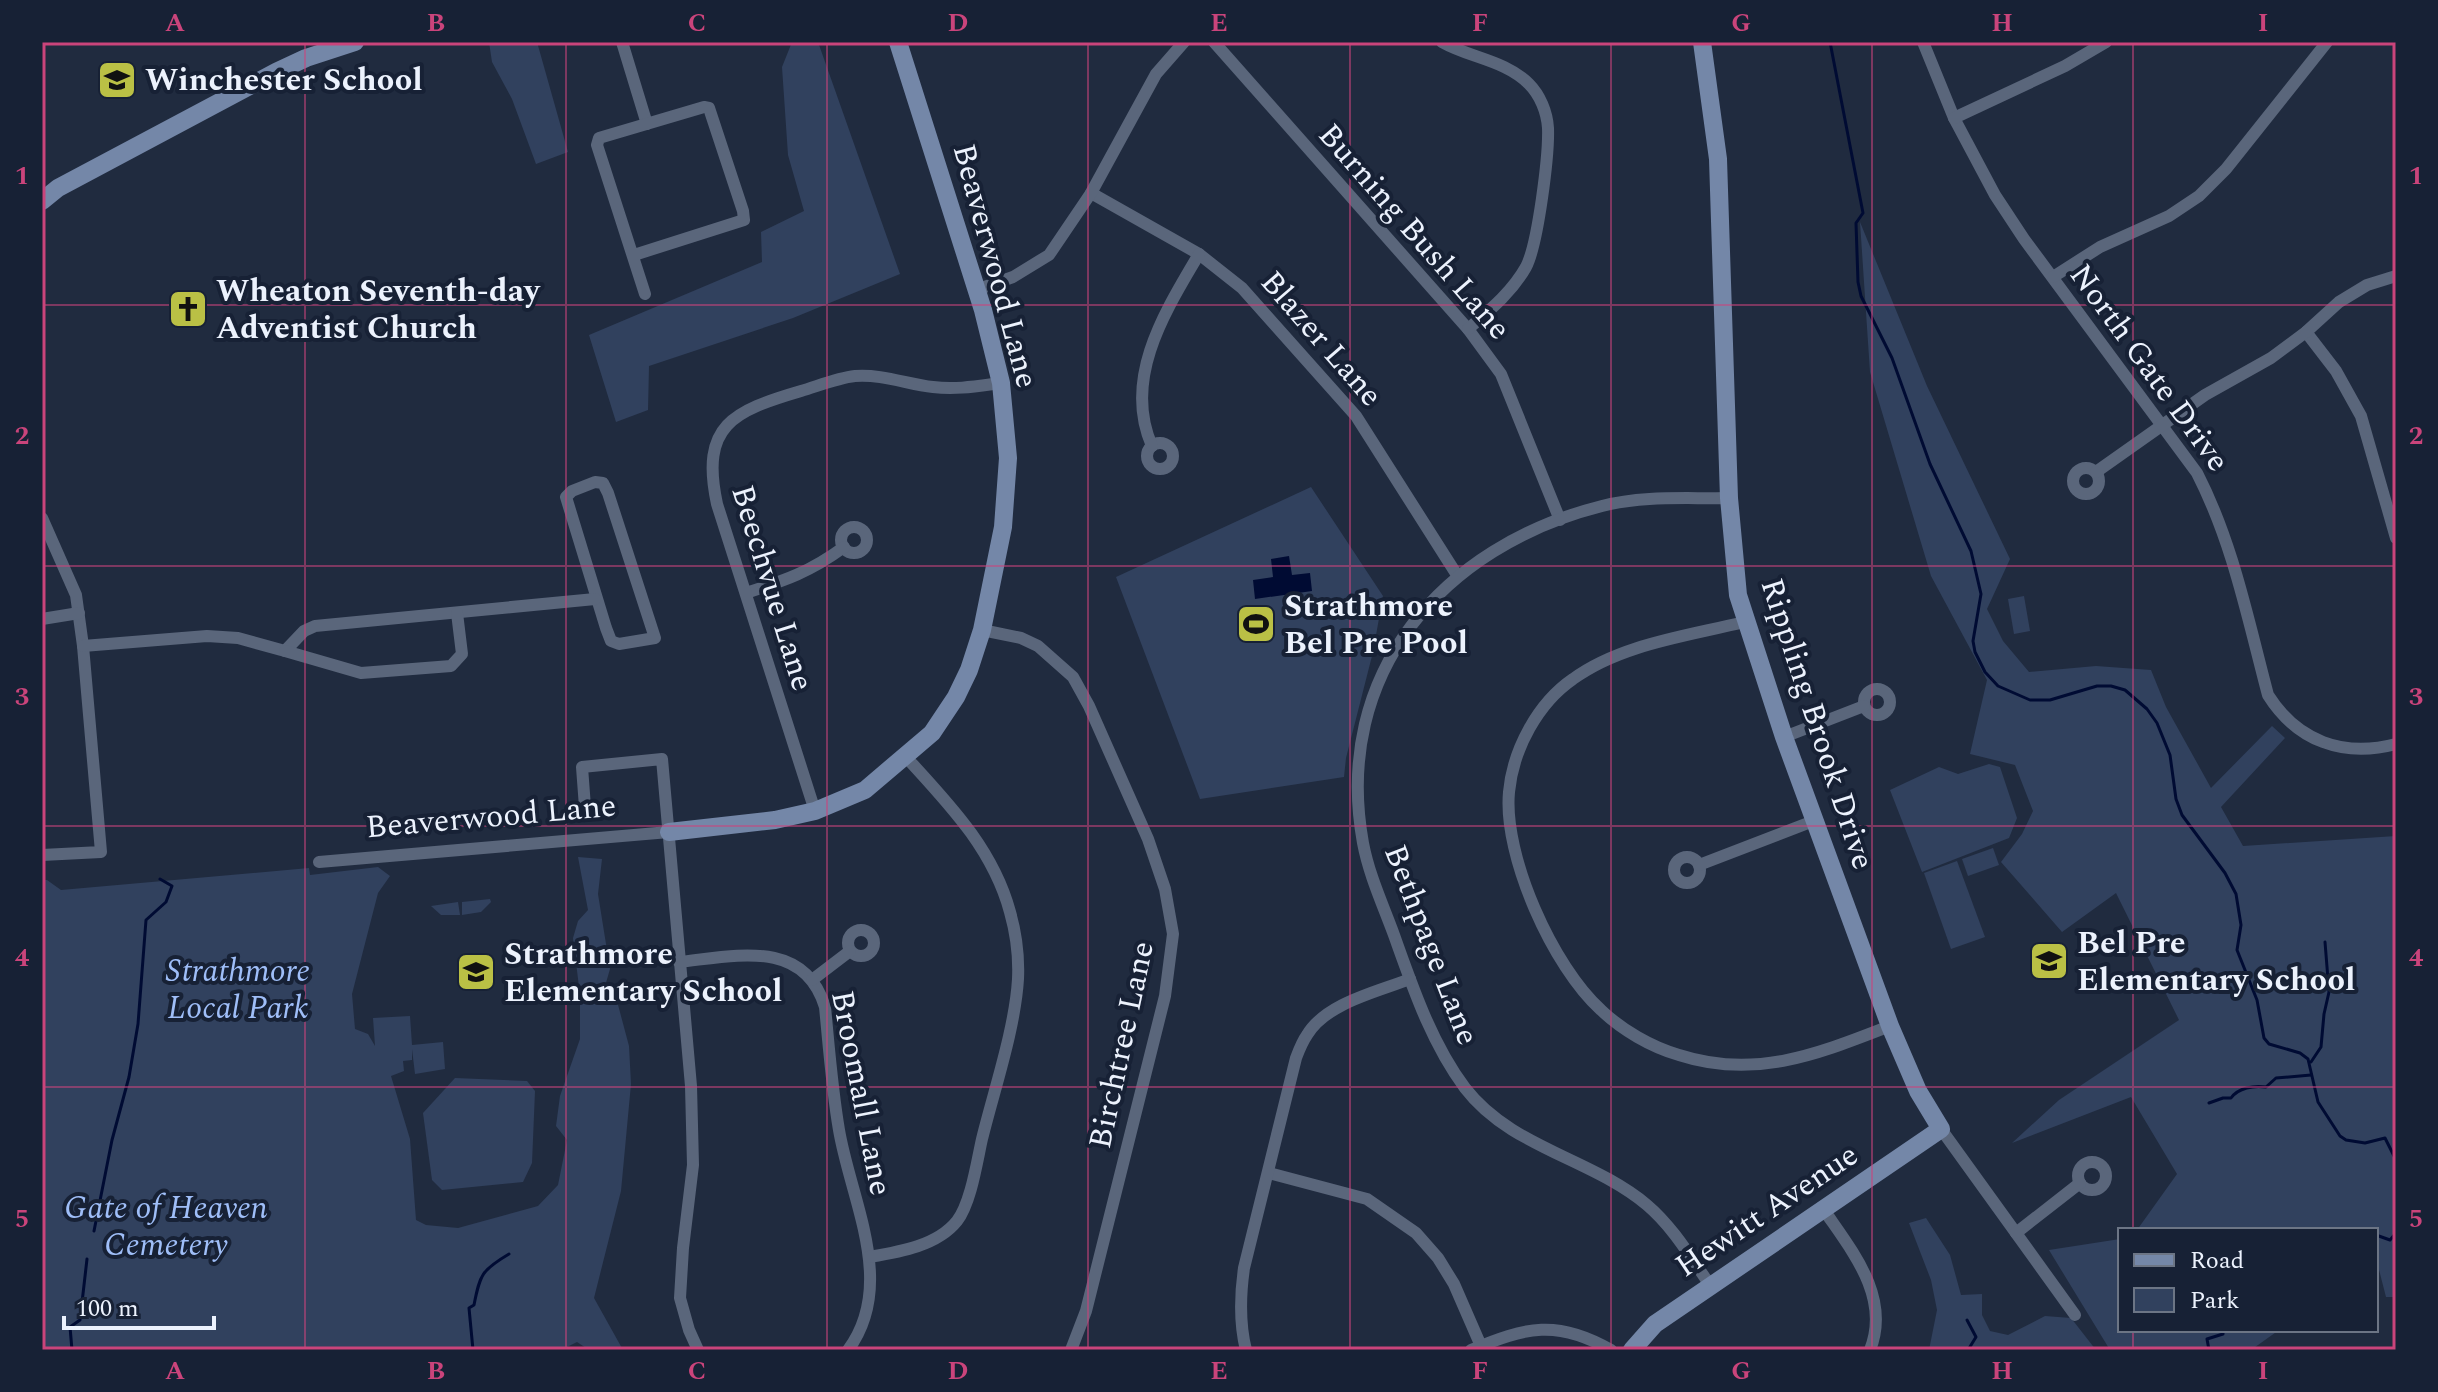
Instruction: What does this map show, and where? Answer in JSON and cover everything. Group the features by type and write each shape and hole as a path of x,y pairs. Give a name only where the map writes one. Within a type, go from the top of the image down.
{"street":[{"path":"42,201 50,188 276,72 306,58 355,42"},
{"path":"622,42 647,124"},
{"name":"Beaverwood Lane","path":"319,862 775,820 815,811 865,790 932,733 956,697 982,630 1003,527 1008,458 1001,383 976,290 898,42"},
{"path":"976,290 1013,277 1049,255 1091,193 1156,74 1184,42"},
{"name":"Burning Bush Lane","path":"1214,42 1468,329 1501,374 1560,520"},
{"path":"1442,42 1508,68 1530,85 1540,97 1548,129 1538,229 1528,264 1510,292 1468,329"},
{"name":"Rippling Brook Drive","path":"1702,42 1718,159 1729,498 1738,595 1744,622 1890,1026 1918,1091 1941,1129 2075,1315"},
{"name":"North Gate Drive","path":"1923,42 1954,118 1995,195 2197,473 2225,536 2268,695 2279,713 2314,740 2332,745 2355,748 2396,744"},
{"path":"1954,118 2065,66 2106,42"},
{"path":"2053,277 2100,247 2169,216 2199,196 2226,169 2327,42"},
{"path":"634,255 744,220 709,108 599,138 597,145 645,294"},
{"name":"Blazer Lane","path":"1091,193 1199,254 1242,288 1356,416 1457,575"},
{"path":"1152,446 1146,434 1142,403 1149,351 1162,317 1199,254"},
{"path":"2096,472 2205,395 2271,358 2339,302 2367,285 2396,276"},
{"path":"2306,332 2336,371 2361,416 2396,538"},
{"name":"Beechvue Lane","path":"815,811 717,504 711,459 720,436 729,422 746,411 853,376 885,376 934,387 970,388 1001,383"},
{"path":"595,482 603,483 608,493 655,638 619,644 611,641 595,599 589,569 566,497 572,491 595,482"},
{"name":"Bethpage Lane","path":"1710,1285 1669,1228 1646,1204 1616,1184 1506,1126 1467,1090 1438,1050 1371,874 1363,843 1358,792 1360,749 1372,699 1394,650 1423,609 1457,575 1492,550 1560,520 1603,506 1635,501 1729,498"},
{"path":"42,518 76,595 101,852 42,855"},
{"path":"746,593 800,576 844,547"},
{"path":"285,651 304,631 315,626 595,599"},
{"path":"42,619 79,613"},
{"path":"83,646 207,636 238,638 361,673 451,666 462,654 457,613"},
{"path":"1744,622 1635,650 1595,665 1571,679 1552,696 1526,735 1514,764 1509,793 1510,826 1523,875 1557,958 1601,1010 1653,1045 1681,1056 1755,1065 1816,1054 1890,1026"},
{"name":"Birchtree Lane","path":"982,630 1021,638 1038,646 1073,677 1148,839 1165,889 1173,934 1165,996 1086,1311 1071,1350"},
{"path":"1784,737 1864,706"},
{"path":"869,1257 903,1251 939,1236 959,1219 1010,1026 1018,978 1011,914 983,848 906,757"},
{"name":"Beaverwood Lane","path":"585,807 582,767 662,759 669,832"},
{"path":"1699,865 1816,820"},
{"path":"669,832 691,1086 693,1165 680,1298 698,1350"},
{"path":"812,980 850,951"},
{"name":"Broomall Lane","path":"679,962 742,955 769,956 793,963 820,990 825,1007 839,1131 869,1257 869,1302 859,1336 848,1350"},
{"path":"1246,1350 1241,1323 1244,1268 1296,1058 1307,1033 1336,1009 1410,979"},
{"name":"Hewitt Avenue","path":"1632,1350 1655,1324 1941,1129"},
{"path":"1269,1173 1367,1199 1416,1233 1438,1258 1454,1284 1476,1348 1535,1328 1561,1329 1588,1337 1611,1350"},
{"path":"2016,1233 2080,1183"},
{"path":"1824,1210 1863,1268 1875,1302 1875,1338 1870,1350"}],"green space":[{"path":"489,42 537,42 568,152 536,164 512,99 492,62"},
{"path":"792,42 818,42 900,274 793,318 649,366 648,410 616,422 589,335 762,262 761,232 804,211 788,155 782,67"},
{"path":"1860,222 1927,386 2010,559 1987,609 2003,641 2029,672 2096,666 2151,670 2166,707 2211,788 2272,726 2285,738 2221,807 2243,846 2396,836 2396,1297 2386,1297 2378,1266 2378,1228 2138,1228 2177,1174 2131,1097 2012,1143 2059,1100 2179,1020 2116,893 2062,932 2001,862 2022,834 2033,811 2015,765 1970,754 1987,680 1931,576 1870,372"},
{"name":"Strathmore Bel Pre Pool","path":"1311,487 1383,596 1344,777 1200,799 1116,577"},
{"path":"2024,596 2030,631 2014,634 2008,599"},
{"path":"1989,764 2000,767 2017,818 2009,838 1922,872 1890,790 1939,767 1958,774"},
{"path":"1993,848 1999,865 1968,876 1962,859"},
{"path":"578,857 602,859 598,894 610,969 603,993 617,1001 629,1046 631,1084 621,1191 594,1298 623,1350 589,1350 577,1342 561,1350 42,1350 42,880 61,890 309,868 310,875 378,867 390,876 378,893 352,994 355,1029 368,1034 375,1046 373,1018 410,1016 412,1045 443,1042 445,1069 415,1074 412,1049 412,1060 403,1061 404,1071 391,1076 410,1139 416,1220 426,1225 458,1228 538,1206 558,1185 567,1140 556,1126 560,1096 580,1039 580,995 573,938 578,921 588,910"},
{"path":"1957,861 1985,937 1951,949 1924,873"},
{"path":"490,899 491,902 481,912 462,915 462,902"},
{"path":"458,902 460,915 441,915 431,906"},
{"path":"455,1078 527,1081 535,1091 532,1163 523,1182 442,1190 432,1180 423,1113"},
{"path":"1926,1218 1950,1255 1961,1295 1982,1294 1982,1315 1990,1331 2008,1335 2045,1316 2071,1318 2096,1350 1929,1350 1937,1310 1931,1280 1909,1223"},
{"path":"2118,1239 2118,1332 2276,1332 2251,1350 2110,1350 2049,1250"}],"shaded area":[{"path":"1289,556 1292,575 1310,573 1312,591 1255,599 1253,580 1273,577 1271,559"}],"waterway":[{"path":"1830,42 1863,213 1856,223 1861,296 1892,358 1930,464 1971,551 1981,594 1973,641 1985,672 1998,686 2030,700 2050,700 2097,686 2111,686 2125,690 2147,709 2157,723 2170,755 2176,799 2182,815 2225,873 2236,894 2241,925 2237,950 2257,1000 2264,1038 2269,1044 2300,1053 2308,1059 2318,1102 2340,1136 2365,1143 2385,1138 2396,1160"},
{"path":"94,1231 138,1024 146,920 166,902 172,886 160,879"},
{"path":"2311,1062 2321,1047 2329,992 2325,942"},
{"path":"2209,1103 2231,1098 2247,1088 2266,1087 2276,1078 2311,1075"},
{"path":"2378,1236 2390,1240 2396,1233"},
{"path":"473,1350 469,1308 474,1305 484,1274 509,1254"},
{"path":"72,1350 70,1327 80,1320 87,1259"},
{"path":"1967,1320 1976,1337 1968,1350"},
{"path":"2209,1350 2207,1339 2223,1332"}],"place":[{"name":"Winchester School","path":"117,80"},
{"name":"Wheaton Seventh-day Adventist Church","path":"188,309"},
{"name":"Strathmore Bel Pre Pool","path":"1256,624"},
{"name":"Bel Pre Elementary School","path":"2049,961"},
{"name":"Strathmore Elementary School","path":"476,972"}],"park label":[{"name":"Strathmore Local Park","path":"238,990"},
{"name":"Gate of Heaven Cemetery","path":"166,1226"}]}
